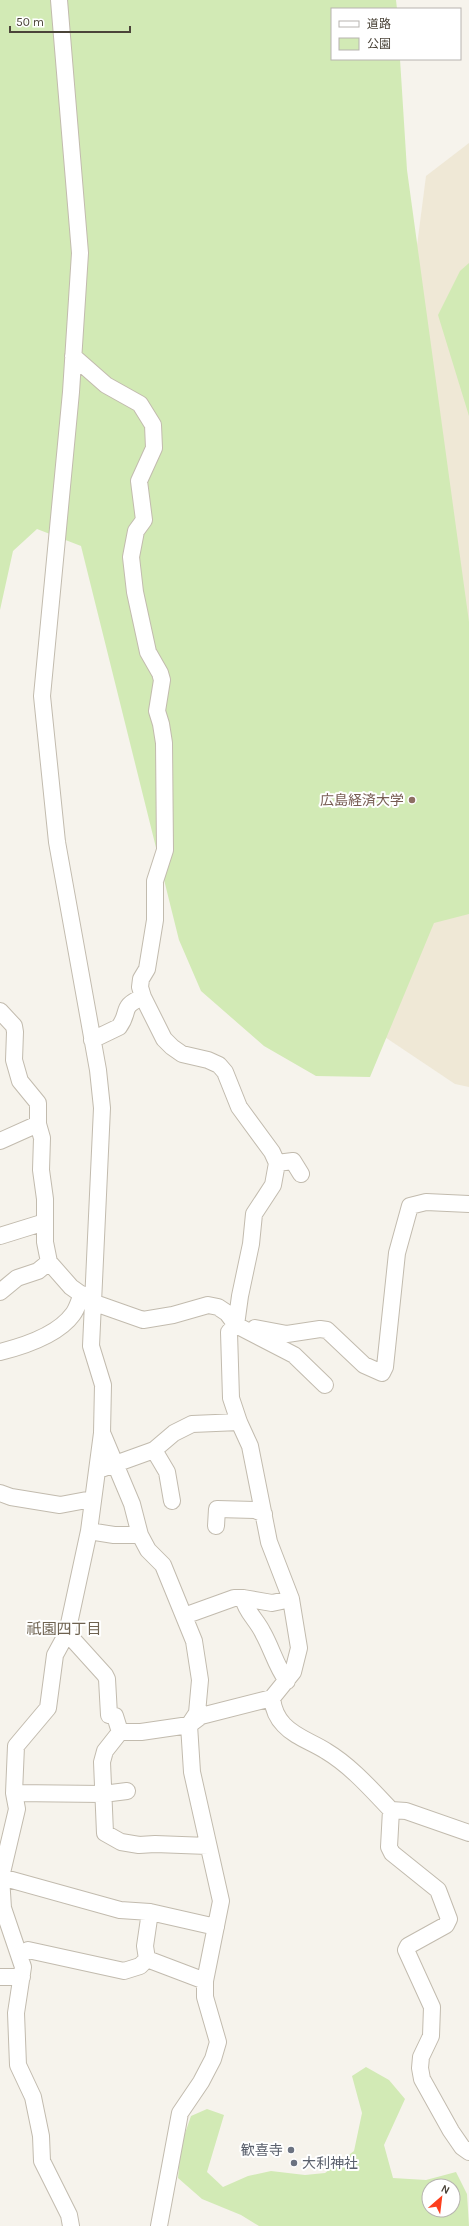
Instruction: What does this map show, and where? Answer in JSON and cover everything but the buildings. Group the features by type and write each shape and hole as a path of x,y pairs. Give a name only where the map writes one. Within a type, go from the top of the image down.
{"street":[{"path":"59,0 80,254 74,356 42,696 58,842 92,1040 102,1108 87,1298 91,1346 103,1385 102,1433 92,1499 90,1531 67,1632 55,1655 48,1708 16,1746 14,1793 17,1809 1,1882 3,1908 11,1936 23,1967 16,2013 18,2065 33,2097 42,2136 42,2161 69,2215 71,2226"},
{"path":"74,356 106,385 140,404 153,425 154,448 139,481 144,520 136,531 131,557 135,592 148,652 160,673 162,680 157,711 164,743 165,850 155,881 155,920 147,969 141,979 140,987 143,997 164,1039 172,1048 182,1054 208,1060 219,1065 225,1072 239,1107 272,1152 277,1163 273,1185 254,1214 251,1244 240,1296 236,1325 229,1332 231,1398 239,1422 250,1446 269,1542 291,1599 299,1648 293,1672 272,1698 201,1716 189,1725 141,1732 120,1732"},
{"path":"92,1040 119,1027 127,1006 131,1002 143,997"},
{"path":"0,1010 14,1026 15,1070 20,1081 38,1102 38,1124 42,1138 41,1170 45,1199 44,1242 48,1262 71,1287 87,1298 144,1320 173,1315 208,1305 218,1307 227,1313 236,1325 294,1355 325,1385"},
{"path":"0,1141 38,1124"},
{"path":"277,1163 293,1161 301,1174"},
{"path":"236,1325 279,1334 320,1329 327,1330 364,1365 382,1373 385,1367 397,1253 410,1206 426,1202 469,1204"},
{"path":"0,1236 45,1222"},
{"path":"0,1292 17,1278 38,1271 48,1262"},
{"path":"0,1352 38,1340 55,1331 87,1298"},
{"path":"97,1470 154,1450 174,1433 192,1424 239,1422"},
{"path":"102,1433 132,1504 140,1534 148,1550 163,1565 198,1655 200,1680 197,1713 189,1725 192,1772 221,1901 205,1980 205,1997 218,2042 213,2060 201,2082 180,2113 159,2226"},
{"path":"154,1450 167,1472 172,1501"},
{"path":"0,1493 11,1497 60,1505 92,1499"},
{"path":"216,1526 217,1509 254,1510 264,1514"},
{"path":"90,1531 114,1535 140,1534"},
{"path":"184,1616 219,1603 243,1598 272,1603 291,1599"},
{"path":"243,1598 245,1605 263,1631 279,1671 287,1681"},
{"path":"67,1632 105,1675 107,1679 109,1715 115,1716 120,1732"},
{"path":"272,1698 274,1709 283,1725 295,1734 326,1751 357,1774 391,1810 406,1811 469,1833"},
{"path":"120,1732 105,1751 103,1757 105,1833 121,1842 139,1845 155,1844 208,1846"},
{"path":"14,1793 103,1794 127,1791"},
{"path":"391,1810 389,1847 392,1853 438,1890 449,1919 446,1925 408,1946 406,1950 432,2007 431,2036 421,2057 420,2068 422,2079 451,2131 462,2147 469,2152"},
{"path":"1,1882 120,1910 150,1912 216,1928"},
{"path":"147,1959 145,1946 150,1912"},
{"path":"20,1956 28,1950 124,1971 140,1966 147,1959"},
{"path":"147,1959 205,1980"},
{"path":"0,1977 22,1977"}],"shaded area":[{"name":"広島経済大学","path":"469,143 469,1087 455,1084 340,1007 372,594 426,176"}],"green space":[{"path":"0,0 396,0 397,8 331,8 331,60 400,60 407,170 469,622 469,914 434,923 370,1077 316,1076 264,1046 201,991 179,940 81,546 37,529 13,551 0,610"},
{"path":"469,263 469,416 438,315 460,271"},
{"path":"366,2067 389,2080 405,2099 384,2145 393,2178 421,2180 421,2218 461,2218 461,2182 467,2194 469,2226 259,2226 241,2215 202,2199 178,2178 181,2145 191,2116 207,2109 224,2115 207,2172 223,2187 248,2176 271,2171 305,2175 325,2173 354,2151 362,2113 352,2076"},
{"path":"456,2172 459,2178 434,2178"}],"place":[{"name":"広島経済大学","path":"412,800"},
{"name":"歓喜寺","path":"291,2150"},
{"name":"大利神社","path":"294,2163"}],"district":[{"name":"祇園四丁目","path":"64,1629"}]}
